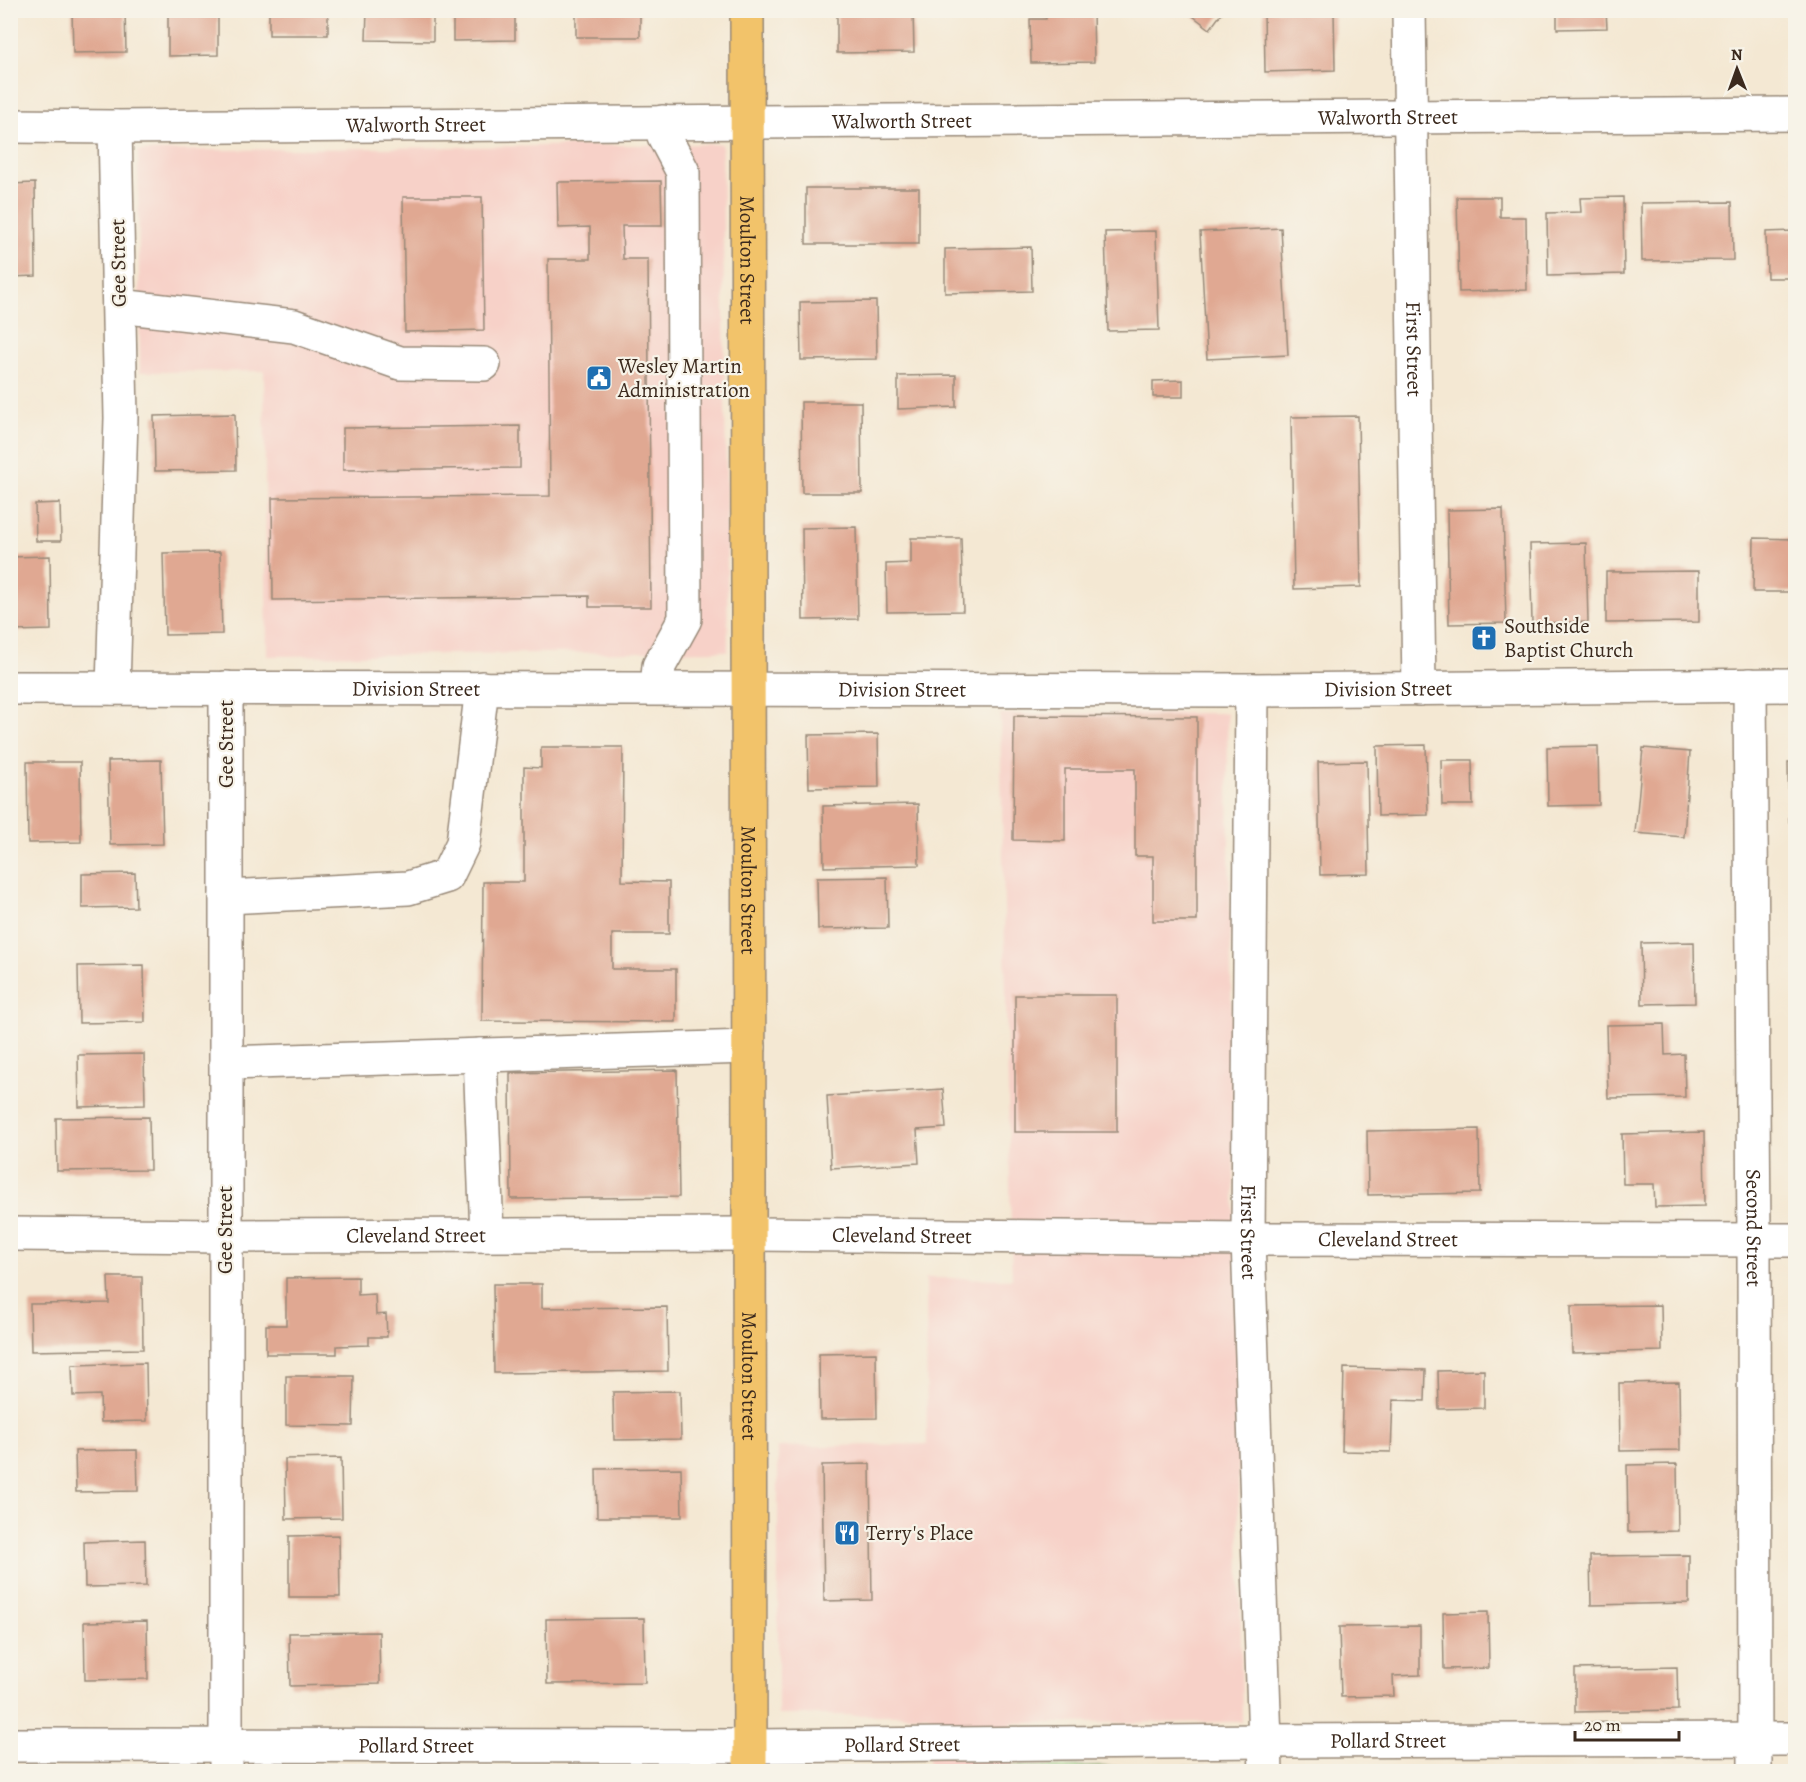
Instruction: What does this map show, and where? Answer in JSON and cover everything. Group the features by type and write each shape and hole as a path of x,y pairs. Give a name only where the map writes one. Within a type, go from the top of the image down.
{"main road":[{"name":"Moulton Street","path":"747,10 750,1759"}],"street":[{"name":"First Street","path":"1409,10 1419,689"},
{"name":"Walworth Street","path":"10,126 1796,114"},
{"path":"657,688 659,666 685,619 683,172 664,135 663,122"},
{"name":"Gee Street","path":"113,688 121,418 115,127"},
{"path":"119,306 294,326 400,363 484,364"},
{"name":"Second Street","path":"1750,685 1755,1772"},
{"name":"Division Street","path":"10,688 1252,690 1796,685"},
{"name":"Gee Street","path":"226,688 226,1758"},
{"path":"226,897 408,888 447,876 463,843 482,688"},
{"name":"First Street","path":"1252,690 1248,1239 1265,1756"},
{"path":"226,1063 749,1047"},
{"path":"480,1055 487,1235"},
{"name":"Cleveland Street","path":"10,1234 225,1236 750,1234 1248,1239 1796,1240"},
{"name":"Pollard Street","path":"10,1745 226,1758 750,1759 1265,1756 1796,1739"}],"shaded area":[{"path":"722,144 728,651 267,656 264,371 140,372 138,151"},
{"path":"1227,713 1242,1722 1011,1723 1012,1771 929,1772 929,1715 778,1715 778,1447 927,1444 926,1278 1012,1279 1000,714"}],"green space":[{"path":"1012,1767 1242,1767 1242,1771 1012,1772"}],"building":[{"path":"72,10 125,10 126,52 73,53"},
{"path":"168,10 218,10 218,55 168,56"},
{"path":"269,10 328,10 328,35 269,35"},
{"path":"367,10 433,10 433,41 366,40"},
{"path":"453,10 515,10 515,40 453,41"},
{"path":"576,10 640,10 640,37 576,37"},
{"path":"837,10 913,10 914,52 837,53"},
{"path":"1045,10 1093,10 1094,62 1031,63 1030,19 1046,19"},
{"path":"1185,10 1224,10 1210,29"},
{"path":"1264,10 1334,10 1335,70 1265,72"},
{"path":"1557,10 1606,10 1607,28 1557,29"},
{"name":"Wesley Martin Administration","path":"661,181 662,226 622,226 623,259 648,259 651,607 589,607 589,596 273,600 272,498 550,496 548,259 590,259 590,227 558,228 557,182"},
{"path":"35,183 36,276 10,277 10,184"},
{"path":"806,188 919,188 919,244 806,244"},
{"path":"403,197 482,197 484,330 405,332"},
{"path":"1457,197 1500,197 1500,217 1526,217 1527,290 1459,292"},
{"path":"1623,197 1624,274 1548,276 1547,213 1581,212 1580,198"},
{"path":"1732,202 1733,260 1642,261 1641,203"},
{"path":"1281,228 1288,355 1207,359 1200,232"},
{"path":"1156,231 1159,330 1108,331 1105,232"},
{"path":"1796,231 1796,278 1767,278 1766,232"},
{"path":"1031,247 1032,291 945,293 945,249"},
{"path":"876,301 877,359 801,360 800,302"},
{"path":"956,375 956,407 898,409 898,376"},
{"path":"1183,380 1183,397 1153,397 1153,381"},
{"path":"801,402 861,402 862,493 802,493"},
{"path":"235,414 236,470 155,471 154,416"},
{"path":"1358,416 1361,587 1294,589 1291,417"},
{"path":"520,426 520,468 343,470 343,428"},
{"path":"60,503 61,541 36,541 35,504"},
{"path":"1503,509 1506,623 1449,624 1447,510"},
{"path":"856,527 858,619 803,620 802,528"},
{"path":"911,538 961,538 963,611 887,612 886,564 911,563"},
{"path":"1754,538 1796,539 1796,592 1753,592"},
{"path":"1586,543 1588,622 1532,623 1530,544"},
{"path":"220,552 222,634 165,635 163,553"},
{"path":"50,556 51,630 10,631 10,557"},
{"path":"1699,571 1699,622 1606,623 1606,572"},
{"path":"1014,716 1197,717 1197,921 1153,921 1153,856 1135,856 1135,769 1065,769 1065,841 1013,840"},
{"path":"878,734 879,787 809,788 808,735"},
{"path":"1426,745 1428,815 1378,816 1377,746"},
{"path":"1598,746 1599,805 1548,806 1547,747"},
{"path":"541,747 623,747 622,881 669,882 669,934 612,934 612,969 676,969 676,1022 482,1021 483,882 524,882 524,767 541,768"},
{"path":"1643,748 1690,752 1684,837 1635,833"},
{"path":"161,760 163,844 110,845 108,761"},
{"path":"1441,760 1472,760 1473,805 1442,805"},
{"path":"1367,761 1369,874 1320,875 1318,762"},
{"path":"27,762 80,762 81,842 28,843"},
{"path":"1788,762 1796,762 1796,822 1789,822"},
{"path":"918,804 919,865 824,867 823,806"},
{"path":"135,873 136,907 82,908 82,874"},
{"path":"887,877 888,928 818,929 817,878"},
{"path":"1694,942 1695,1003 1642,1004 1641,943"},
{"path":"144,965 145,1022 79,1023 78,966"},
{"path":"1015,995 1117,995 1117,1132 1015,1132"},
{"path":"1664,1024 1665,1055 1684,1054 1685,1097 1608,1098 1606,1025"},
{"path":"144,1054 145,1105 79,1107 78,1055"},
{"path":"677,1070 679,1197 511,1199 510,1073"},
{"path":"943,1089 946,1128 917,1130 919,1163 831,1168 827,1096"},
{"path":"149,1117 150,1170 57,1171 56,1118"},
{"path":"1479,1129 1480,1193 1368,1195 1367,1131"},
{"path":"1704,1132 1705,1206 1655,1207 1654,1184 1623,1184 1622,1134"},
{"path":"108,1277 142,1277 143,1349 31,1351 30,1304 109,1303"},
{"path":"358,1277 358,1295 375,1294 376,1315 386,1314 387,1337 369,1337 369,1345 337,1346 337,1354 266,1354 266,1325 286,1325 286,1278"},
{"path":"493,1284 542,1284 542,1308 667,1307 668,1371 494,1373"},
{"path":"1661,1305 1662,1351 1572,1353 1571,1306"},
{"path":"876,1353 877,1418 820,1419 819,1354"},
{"path":"146,1363 147,1421 101,1422 100,1395 73,1396 72,1365"},
{"path":"1344,1368 1426,1370 1425,1401 1393,1400 1391,1452 1342,1451"},
{"path":"1484,1370 1484,1408 1439,1409 1438,1371"},
{"path":"286,1376 354,1376 353,1426 286,1425"},
{"path":"1679,1382 1680,1450 1620,1451 1619,1383"},
{"path":"680,1391 681,1439 614,1440 613,1392"},
{"path":"137,1450 138,1491 76,1492 75,1451"},
{"path":"341,1458 342,1518 286,1519 285,1459"},
{"name":"Terry's Place","path":"870,1464 872,1600 824,1601 822,1465"},
{"path":"1677,1464 1678,1531 1628,1532 1627,1465"},
{"path":"681,1468 682,1517 597,1517 596,1469"},
{"path":"339,1535 340,1597 289,1597 289,1536"},
{"path":"145,1540 146,1586 85,1587 84,1542"},
{"path":"1689,1555 1689,1603 1591,1605 1590,1556"},
{"path":"1488,1612 1489,1668 1444,1669 1443,1613"},
{"path":"644,1618 645,1683 547,1684 546,1619"},
{"path":"147,1621 148,1679 85,1680 84,1622"},
{"path":"1420,1626 1420,1675 1393,1676 1394,1696 1341,1697 1339,1627"},
{"path":"379,1632 380,1684 290,1686 289,1633"},
{"path":"1677,1667 1678,1710 1575,1712 1575,1669"}],"place":[{"name":"Wesley Martin Administration","path":"599,378"},
{"name":"Southside Baptist Church","path":"1484,638"},
{"name":"Terry's Place","path":"847,1533"}]}
